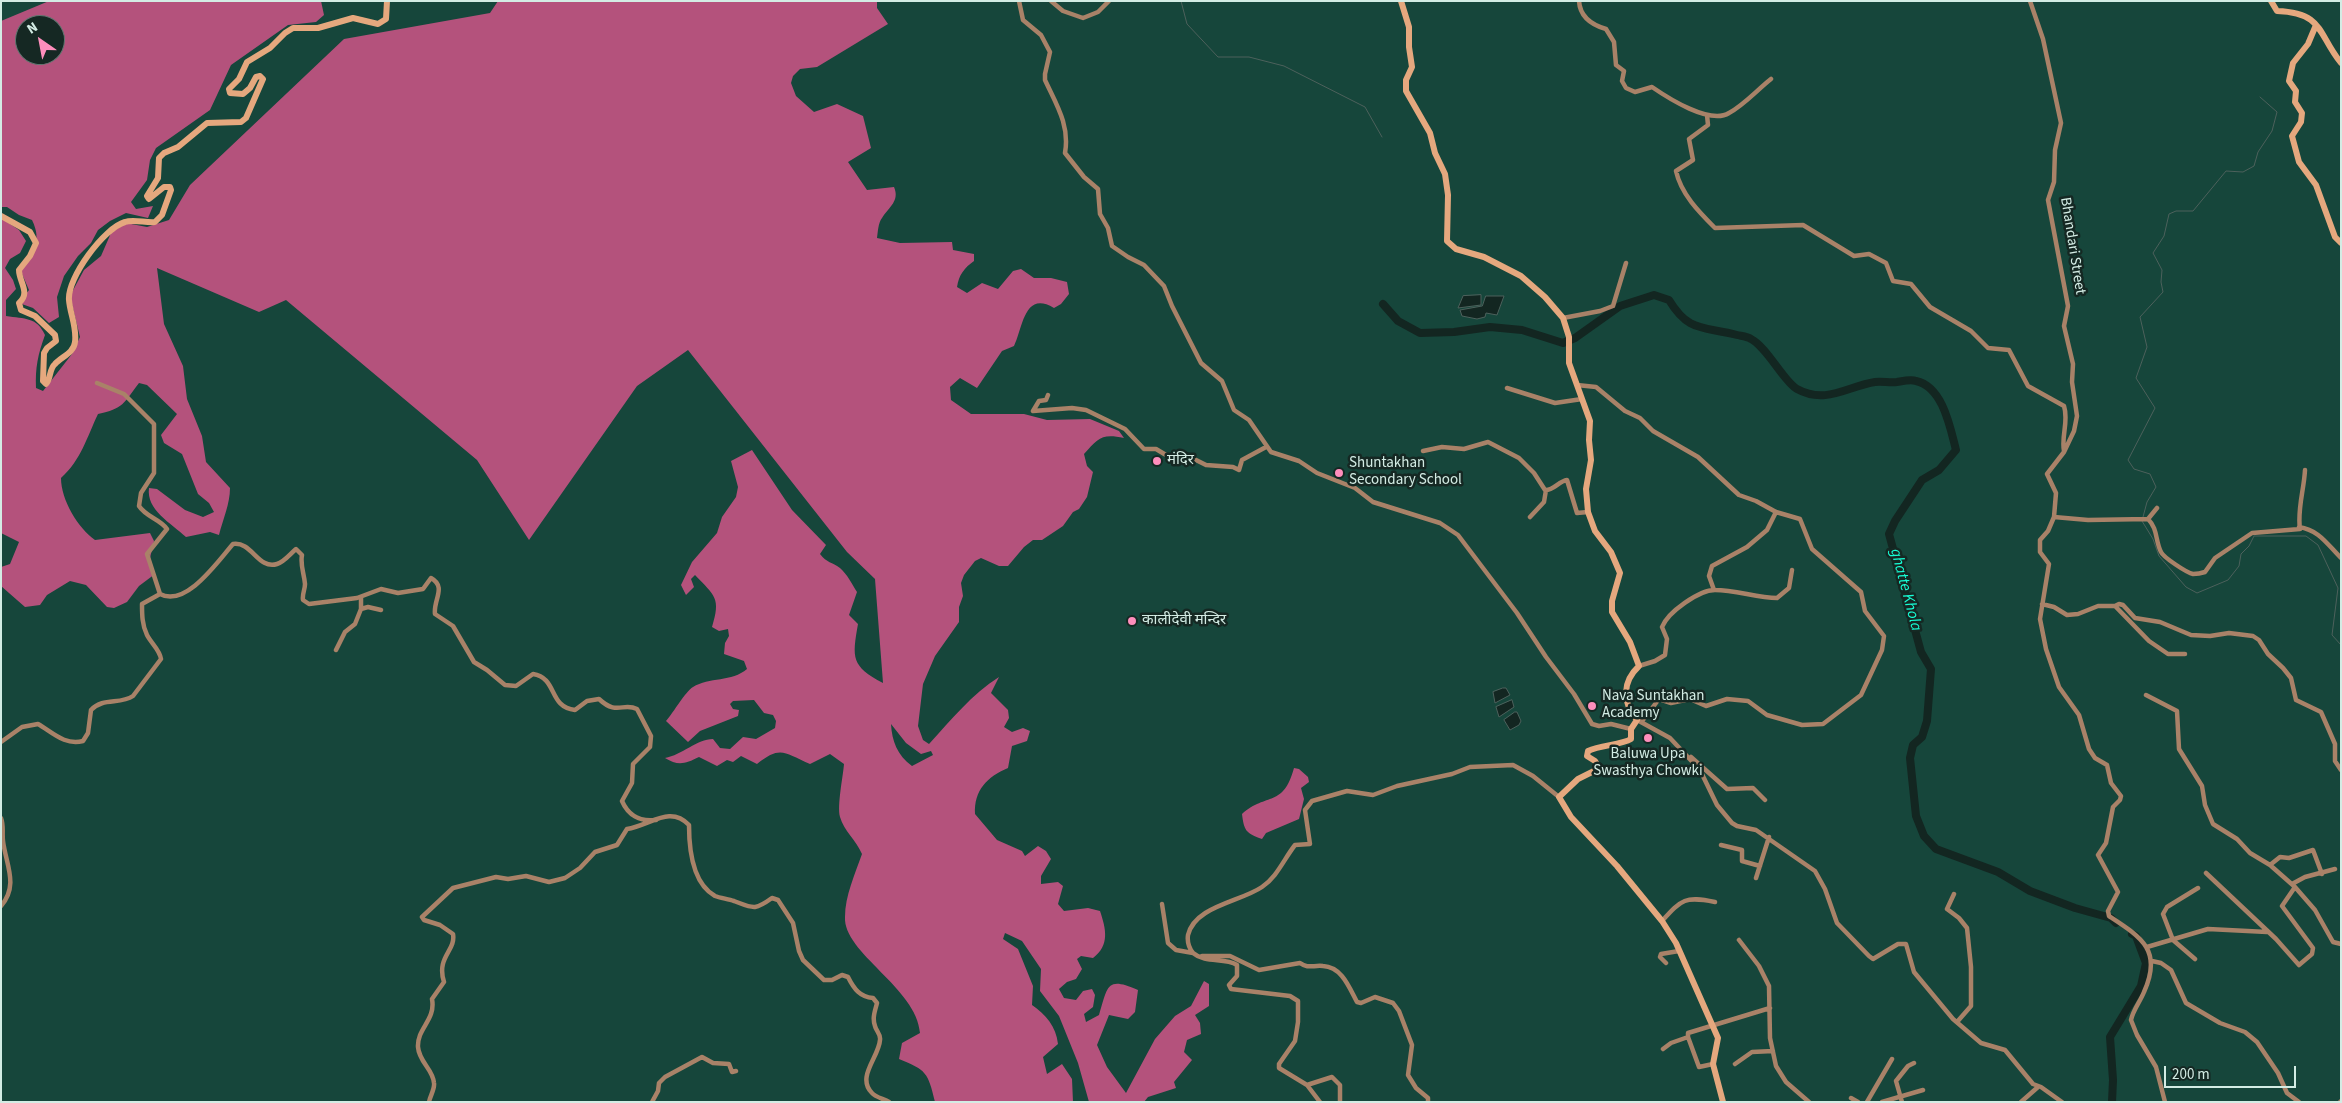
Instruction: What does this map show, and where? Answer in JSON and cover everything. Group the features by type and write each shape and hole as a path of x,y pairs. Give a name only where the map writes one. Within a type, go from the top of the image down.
{"street":[{"path":"1,216 30,232 36,243 20,270 25,293 19,303 19,307 21,310 35,316 55,335 56,341 44,353 43,381 46,384 53,366 75,344 74,320 69,300 74,277 110,230 126,221 155,222 162,215 171,190 170,187 164,187 153,198 149,199 146,196 158,178 159,158 164,153 178,147 207,123 235,123 246,118 263,78 260,76 256,77 250,88 242,94 230,93 229,89 239,79 247,62 270,48 287,31 298,26 318,28 353,18 378,24 386,19 387,1"},
{"path":"1019,1 1023,20 1041,35 1050,52 1045,80 1063,120 1066,138 1065,153 1084,177 1098,189 1100,214 1109,233 1110,243 1114,249 1144,265 1164,286 1200,363 1222,380 1234,410 1249,420 1271,452 1299,462 1317,473 1355,488 1373,502 1440,523 1458,535 1517,613 1546,657 1574,694 1592,724 1599,726 1611,724 1631,729"},
{"path":"1051,1 1063,11 1083,18 1098,12 1108,1"},
{"path":"1401,1 1409,27 1412,67 1406,80 1406,91 1430,133 1435,153 1445,174 1448,195 1447,241 1456,249 1484,257 1521,276 1545,297 1563,318 1568,337 1568,354 1590,421 1591,460 1586,489 1588,512 1595,531 1611,552 1620,573 1612,601 1612,612 1630,642 1639,666"},
{"path":"1579,1 1580,10 1593,26 1606,30 1614,42 1616,65 1624,71 1622,81 1626,88 1635,92 1652,87 1677,104 1707,115 1728,115 1771,79"},
{"name":"Bhandari Street","path":"2030,1 2043,40 2061,123 2055,150 2054,182 2048,200 2068,306 2064,326 2073,364 2072,382 2077,416 2074,431 2064,452 2047,474 2056,493 2054,517 2048,531 2040,540 2040,552 2049,564 2040,619 2046,649 2059,687 2080,715 2089,749 2095,758 2106,765 2111,783 2121,796 2120,800 2113,807 2106,843 2098,855 2118,892 2108,911 2109,916 2139,936 2147,947 2152,961 2148,985 2131,1020 2136,1035 2156,1067 2165,1102"},
{"path":"2271,1 2274,10 2305,15 2316,25 2341,63"},
{"path":"2316,25 2308,44 2293,63 2289,81 2296,91 2295,102 2302,113 2301,122 2292,136 2299,162 2316,184 2335,237 2341,243"},
{"path":"1707,115 1708,125 1689,139 1693,160 1676,171 1678,184 1698,211 1715,228 1803,226 1854,256 1869,254 1886,263 1893,281 1911,284 1930,307 1972,331 1988,348 2009,350 2028,386 2064,406 2067,415 2062,443 2064,452"},
{"path":"1563,318 1600,312 1613,306 1626,263"},
{"path":"97,384 124,394 154,424 154,473 141,493 139,506 142,511 159,521 167,530 147,554 160,594"},
{"path":"1577,385 1596,387 1625,411 1640,418 1653,431 1698,457 1739,495 1756,500 1776,512 1800,519 1812,549 1861,592 1866,611 1884,636 1882,650 1861,695 1823,724 1815,726 1802,725 1767,714 1748,702 1726,699 1706,706 1690,699 1671,703 1659,699 1643,720 1637,720"},
{"path":"1507,388 1555,403 1582,399"},
{"path":"1048,394 1046,400 1039,401 1033,411 1072,408 1086,410 1125,429 1144,449 1156,449 1166,455 1192,458 1206,465 1233,467 1239,470 1242,460 1266,447"},
{"path":"1423,451 1442,447 1464,449 1488,442 1519,458 1532,470 1543,489 1546,490"},
{"path":"2299,527 2299,511 2304,490 2305,470"},
{"path":"1530,517 1542,504 1546,490 1567,480 1576,513 1588,512"},
{"path":"2054,517 2088,520 2148,519 2157,508"},
{"path":"1714,590 1709,576 1712,566 1747,547 1767,530 1776,512"},
{"path":"2148,519 2157,532 2162,555 2186,571 2194,574 2205,572 2215,558 2252,533 2297,530 2299,527 2310,528 2323,537 2341,558"},
{"path":"1,742 22,727 38,724 60,739 83,741 88,733 89,714 94,706 105,701 128,699 161,656 146,634 142,617 142,604 160,594 177,597 188,592 215,566 233,544 239,543 261,562 270,565 278,564 296,549 302,555 300,562 305,583 302,596 303,600 309,604 361,597 381,590 398,592 423,589 431,578 438,584 440,590 435,614 454,626 474,662 487,670 504,685 516,686 533,674 541,675 548,682 554,698 566,709 575,710 587,701 599,699 608,707 622,709 633,706 637,708 651,736 650,747 633,764 632,783 622,801 630,815 647,821 656,820"},
{"path":"1792,570 1789,588 1777,598 1757,598 1714,590 1688,601 1671,614 1662,627 1667,639 1665,655 1655,661 1639,666 1627,681 1626,706 1637,720 1670,738 1700,770 1717,804 1732,823 1756,830 1769,837 1815,871 1825,889 1838,923 1870,958 1876,957 1898,944 1906,944 1912,966 1919,979 1957,1022 1981,1043 2005,1050 2025,1077 2062,1102"},
{"path":"336,650 345,632 355,624 361,608 361,597"},
{"path":"2042,604 2054,607 2067,615 2078,614 2098,606 2115,606 2119,604 2123,605 2135,618 2160,622 2191,635 2244,634 2259,640 2268,654 2284,668 2291,678 2296,700 2320,712 2335,744 2335,761 2341,770"},
{"path":"2115,606 2149,641 2168,654 2185,654"},
{"path":"361,608 368,607 381,610"},
{"path":"2146,695 2177,711 2179,749 2202,786 2205,805 2213,824 2237,839 2250,852 2270,865 2293,886 2315,910 2333,942 2341,944"},
{"path":"1559,798 1578,779 1598,766 1595,761 1587,756 1588,751 1600,746 1626,742 1631,739 1631,729 1637,720"},
{"path":"1684,753 1727,788 1753,788 1765,800"},
{"path":"1193,953 1187,938 1192,924 1196,920 1220,905 1238,899 1262,887 1276,874 1286,856 1295,846 1310,844 1305,810 1312,801 1347,792 1373,796 1396,786 1452,774 1470,767 1513,765 1533,776 1559,798 1571,817 1617,866 1662,921 1679,951 1718,1038 1713,1064 1723,1102"},
{"path":"429,1102 435,1085 432,1075 421,1058 418,1046 420,1036 434,1008 432,999 444,982 441,965 454,939 453,934 440,925 424,920 422,917 454,888 476,881 496,877 508,879 526,876 548,882 565,878 580,868 596,852 617,845 627,829 669,815 682,818 690,825 689,844 693,863 701,883 708,891 716,896 749,908 758,908 772,898 778,900 793,923 799,951 803,960 824,980 832,980 842,975 848,977 857,991 864,997 873,998 877,1003 874,1013 875,1026 881,1037 878,1052 873,1058 867,1073 866,1086 873,1095 889,1102"},
{"path":"1,818 4,829 3,840 11,874 11,886 1,906"},
{"path":"1756,878 1769,837"},
{"path":"1721,845 1742,850 1742,861 1760,866"},
{"path":"2270,865 2280,856 2289,858 2314,850 2322,874"},
{"path":"2206,873 2281,944 2297,964 2301,964 2312,954 2312,948 2282,906 2293,886 2305,877 2335,869"},
{"path":"2195,959 2173,940 2163,914 2167,906 2198,888"},
{"path":"1954,894 1947,909 1951,914 1959,918 1967,928 1971,967 1970,1006 1957,1022"},
{"path":"1662,921 1684,900 1702,899 1715,902"},
{"path":"1162,904 1168,943 1176,950 1193,953 1210,960 1232,962 1237,965 1237,976 1229,985 1231,989 1290,996 1298,1002 1298,1022 1295,1041 1279,1064 1279,1068 1306,1085 1320,1102"},
{"path":"2147,947 2208,929 2267,932"},
{"path":"1739,940 1755,959 1768,982 1773,1051 1776,1066 1786,1082 1808,1102"},
{"path":"1666,963 1660,957 1661,954 1679,951"},
{"path":"1198,956 1230,956 1259,970 1300,963 1306,968 1324,966 1342,974 1357,1002 1361,1003 1376,997 1393,1003 1399,1011 1412,1045 1408,1075 1416,1088 1428,1098 1428,1102"},
{"path":"2152,961 2161,963 2171,970 2186,1003 2220,1024 2245,1032 2256,1042 2278,1073 2287,1093 2299,1102"},
{"path":"1713,1064 1699,1067 1688,1033 1770,1008"},
{"path":"1663,1049 1671,1043 1688,1037"},
{"path":"1735,1064 1752,1052 1773,1051"},
{"path":"652,1102 658,1091 659,1083 665,1077 702,1058 713,1063 730,1064 732,1072 736,1071"},
{"path":"1867,1102 1892,1059"},
{"path":"1902,1102 1896,1081 1908,1066 1914,1063"},
{"path":"1306,1085 1332,1076 1340,1085 1340,1102"},
{"path":"2021,1102 2038,1087"},
{"path":"1882,1102 1923,1090"},
{"path":"1851,1098 1858,1102"}],"shaded area":[{"path":"49,1 321,1 324,15 316,22 288,25 231,65 210,110 156,148 150,160 147,180 131,202 136,209 153,206 148,218 126,213 98,230 91,243 78,256 64,276 57,297 59,317 49,323 33,308 19,303 29,290 19,267 32,250 36,240 32,220 19,215 7,207 1,207 1,21 15,15 15,65 65,65 65,15 15,15"},
{"path":"498,1 877,1 877,8 888,24 817,67 800,69 793,76 791,83 796,96 814,112 837,104 863,116 871,148 848,162 867,190 894,187 896,196 893,204 880,222 877,238 900,243 952,242 953,250 974,254 974,261 963,272 957,287 967,293 982,283 998,289 1013,271 1021,269 1034,278 1051,278 1067,282 1069,294 1061,304 1054,308 1044,304 1036,304 1031,307 1026,314 1014,346 1002,351 977,388 960,378 950,387 951,400 971,414 1024,414 1047,420 1090,419 1119,431 1124,438 1110,436 1101,438 1084,454 1087,466 1093,472 1087,497 1063,526 1042,540 1033,540 1024,547 1008,566 999,566 981,558 975,561 964,575 961,583 963,596 959,607 959,622 935,656 923,684 918,726 923,740 929,744 971,699 999,677 991,693 1008,710 1009,718 1004,727 1012,732 1023,728 1030,731 1027,741 1012,746 1008,768 988,780 979,791 975,814 997,840 1022,851 1025,856 1038,846 1046,851 1051,859 1041,876 1041,884 1058,882 1063,886 1058,904 1064,911 1088,908 1100,911 1105,930 1102,948 1093,958 1081,956 1077,959 1082,969 1076,979 1067,982 1059,989 1064,998 1076,1000 1083,991 1092,989 1095,995 1093,1007 1084,1014 1086,1022 1099,1015 1104,997 1110,986 1120,984 1138,990 1135,1012 1128,1019 1109,1015 1097,1045 1107,1067 1126,1093 1155,1039 1175,1016 1191,1006 1204,981 1209,984 1209,1006 1195,1015 1200,1023 1201,1034 1187,1040 1184,1052 1192,1060 1174,1082 1176,1088 1148,1097 1144,1102 1089,1102 1078,1063 1059,1016 1040,991 1041,969 1022,941 1005,933 1003,939 1018,949 1033,986 1032,1005 1050,1021 1057,1038 1058,1044 1043,1057 1047,1074 1062,1064 1072,1079 1073,1102 935,1102 928,1078 924,1073 915,1066 899,1059 902,1043 920,1033 916,1017 907,1001 855,944 848,930 845,909 862,854 844,827 839,812 844,764 830,754 810,764 783,753 772,754 757,764 741,756 733,762 727,760 717,766 699,757 682,763 665,758 695,744 713,739 720,748 730,749 743,737 756,739 775,728 776,721 773,715 764,713 754,700 733,701 730,704 733,709 739,710 738,716 700,731 688,742 666,721 693,687 734,676 747,669 744,661 724,654 725,643 729,636 728,629 719,631 712,627 716,603 712,593 695,575 691,579 694,587 686,595 681,585 692,562 717,533 722,517 736,497 738,487 731,461 752,450 792,510 826,545 820,554 843,570 857,592 849,615 858,624 855,645 856,660 859,666 883,683 875,579 847,552 688,350 637,386 529,540 477,460 286,300 259,312 157,268 164,324 183,366 187,399 202,436 206,462 230,488 228,506 219,535 210,532 186,537 161,516 151,503 149,488 157,489 185,510 203,517 214,512 209,503 198,494 182,454 164,443 161,435 177,414 147,385 139,383 122,404 113,410 98,414 79,456 61,478 67,504 77,521 95,540 150,533 154,541 150,558 155,574 139,586 127,602 114,608 107,607 86,585 70,581 47,595 40,605 25,607 1,586 1,567 10,564 19,542 1,533 1,218 19,230 26,241 20,253 10,259 5,268 13,280 16,289 6,300 6,316 30,320 42,329 45,335 36,374 36,388 43,391 72,354 80,337 70,296 84,270 101,256 111,233 126,223 147,227 169,220 190,185 344,39 490,13","holes":["891,724 906,743 921,754 931,751 933,755 912,766 896,747"]},
{"path":"1294,768 1299,769 1308,777 1309,782 1301,788 1304,799 1299,819 1266,833 1262,839 1252,835 1245,828 1242,814 1251,807 1273,798 1285,789"}],"water":[{"path":"1481,295 1481,305 1458,308 1463,296"},
{"path":"1486,296 1504,296 1497,315 1486,313 1485,317 1477,319 1462,316 1460,310 1482,306"},
{"path":"1506,688 1510,695 1495,703 1493,692"},
{"path":"1512,700 1514,707 1499,717 1496,707"},
{"path":"1517,712 1521,721 1519,725 1510,730 1504,720"}],"waterway":[{"path":"1181,1 1187,24 1218,57 1249,57 1284,66 1365,107 1382,137"},
{"path":"2143,517 2147,502 2156,487 2150,474 2134,469 2128,460 2155,408 2136,378 2147,347 2140,317 2163,292 2161,282 2162,270 2153,253 2164,236 2169,214 2176,211 2193,211 2226,171 2243,172 2254,166 2258,152 2272,131 2277,112 2260,97"},
{"name":"ghatte Khola","path":"1383,304 1398,321 1420,333 1454,332 1490,327 1522,330 1563,343 1575,338 1620,306 1654,295 1669,300 1676,311 1690,323 1706,329 1748,337 1763,349 1792,385 1808,393 1827,395 1875,382 1909,380 1925,385 1933,391 1944,409 1956,450 1939,470 1922,480 1895,521 1889,534 1921,652 1931,669 1927,721 1922,737 1913,745 1910,758 1916,816 1924,836 1936,849 1998,872 2030,891 2075,908 2111,918 2116,923"},
{"path":"2142,521 2153,539 2159,556 2186,587 2197,593 2228,580 2239,566 2241,554 2249,546 2254,536 2306,536 2318,545 2338,588 2332,635 2341,645"},
{"name":"ghatte Khola","path":"2112,1102 2113,1080 2110,1037 2141,986 2146,963 2136,936 2132,934"}],"place":[{"name":"मंदिर","path":"1157,461"},
{"name":"Shuntakhan Secondary School","path":"1339,473"},
{"name":"कालीदेवी मन्दिर","path":"1132,621"},
{"name":"Nava Suntakhan Academy","path":"1592,706"},
{"name":"Baluwa Upa Swasthya Chowki","path":"1648,738"}]}
